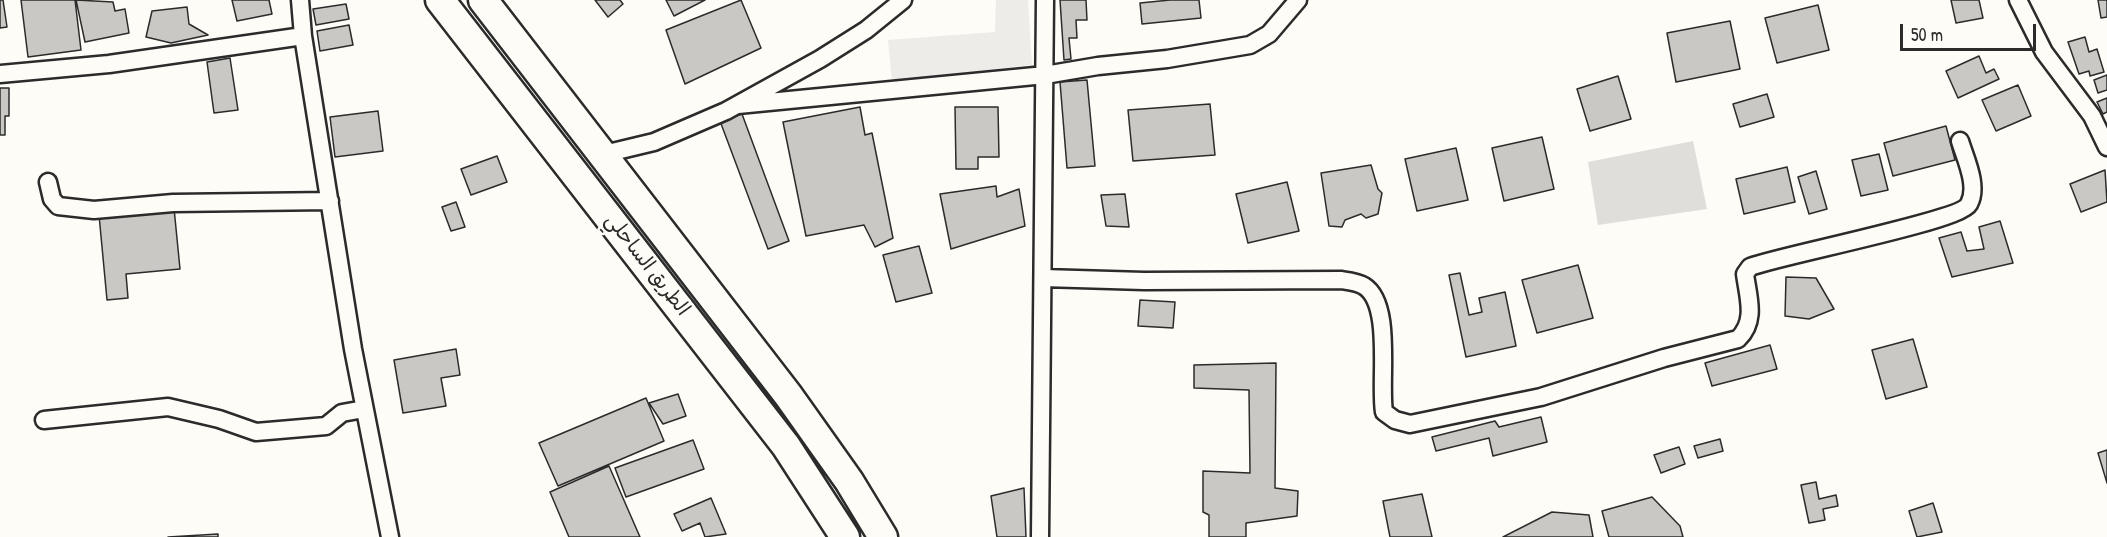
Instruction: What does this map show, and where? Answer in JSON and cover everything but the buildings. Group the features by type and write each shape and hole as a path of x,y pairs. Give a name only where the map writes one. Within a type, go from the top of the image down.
{"highway":[{"name":"الطريق الساحلي","path":"440,0 786,446 845,537"},
{"name":"الطريق الساحلي","path":"483,0 788,395 849,481 883,537"}],"street":[{"path":"300,0 303,36 364,409 390,537"},
{"path":"604,154 654,142 738,105 866,30 903,0"},
{"path":"1040,537 1045,0"},
{"path":"738,105 1045,75 1251,45 1269,34 1298,0"},
{"path":"2019,0 2044,52 2092,116 2107,147"},
{"path":"0,74 109,64 303,36"},
{"path":"1043,278 1144,281 1341,280 1364,286 1376,300 1383,331 1381,393 1384,412 1395,420 1410,424 1540,397 1664,358 1738,339 1746,331 1750,315 1745,274 1750,267 1932,221 1969,205 1972,191 1960,141"},
{"path":"48,182 52,199 58,206 94,210 173,203 330,201"},
{"path":"44,420 168,407 219,419 256,432 326,426 342,413 364,409"}],"shaded area":[{"path":"996,0 1028,0 1032,65 892,81 888,40 995,32"},
{"path":"1693,141 1707,209 1598,225 1588,162"}]}
